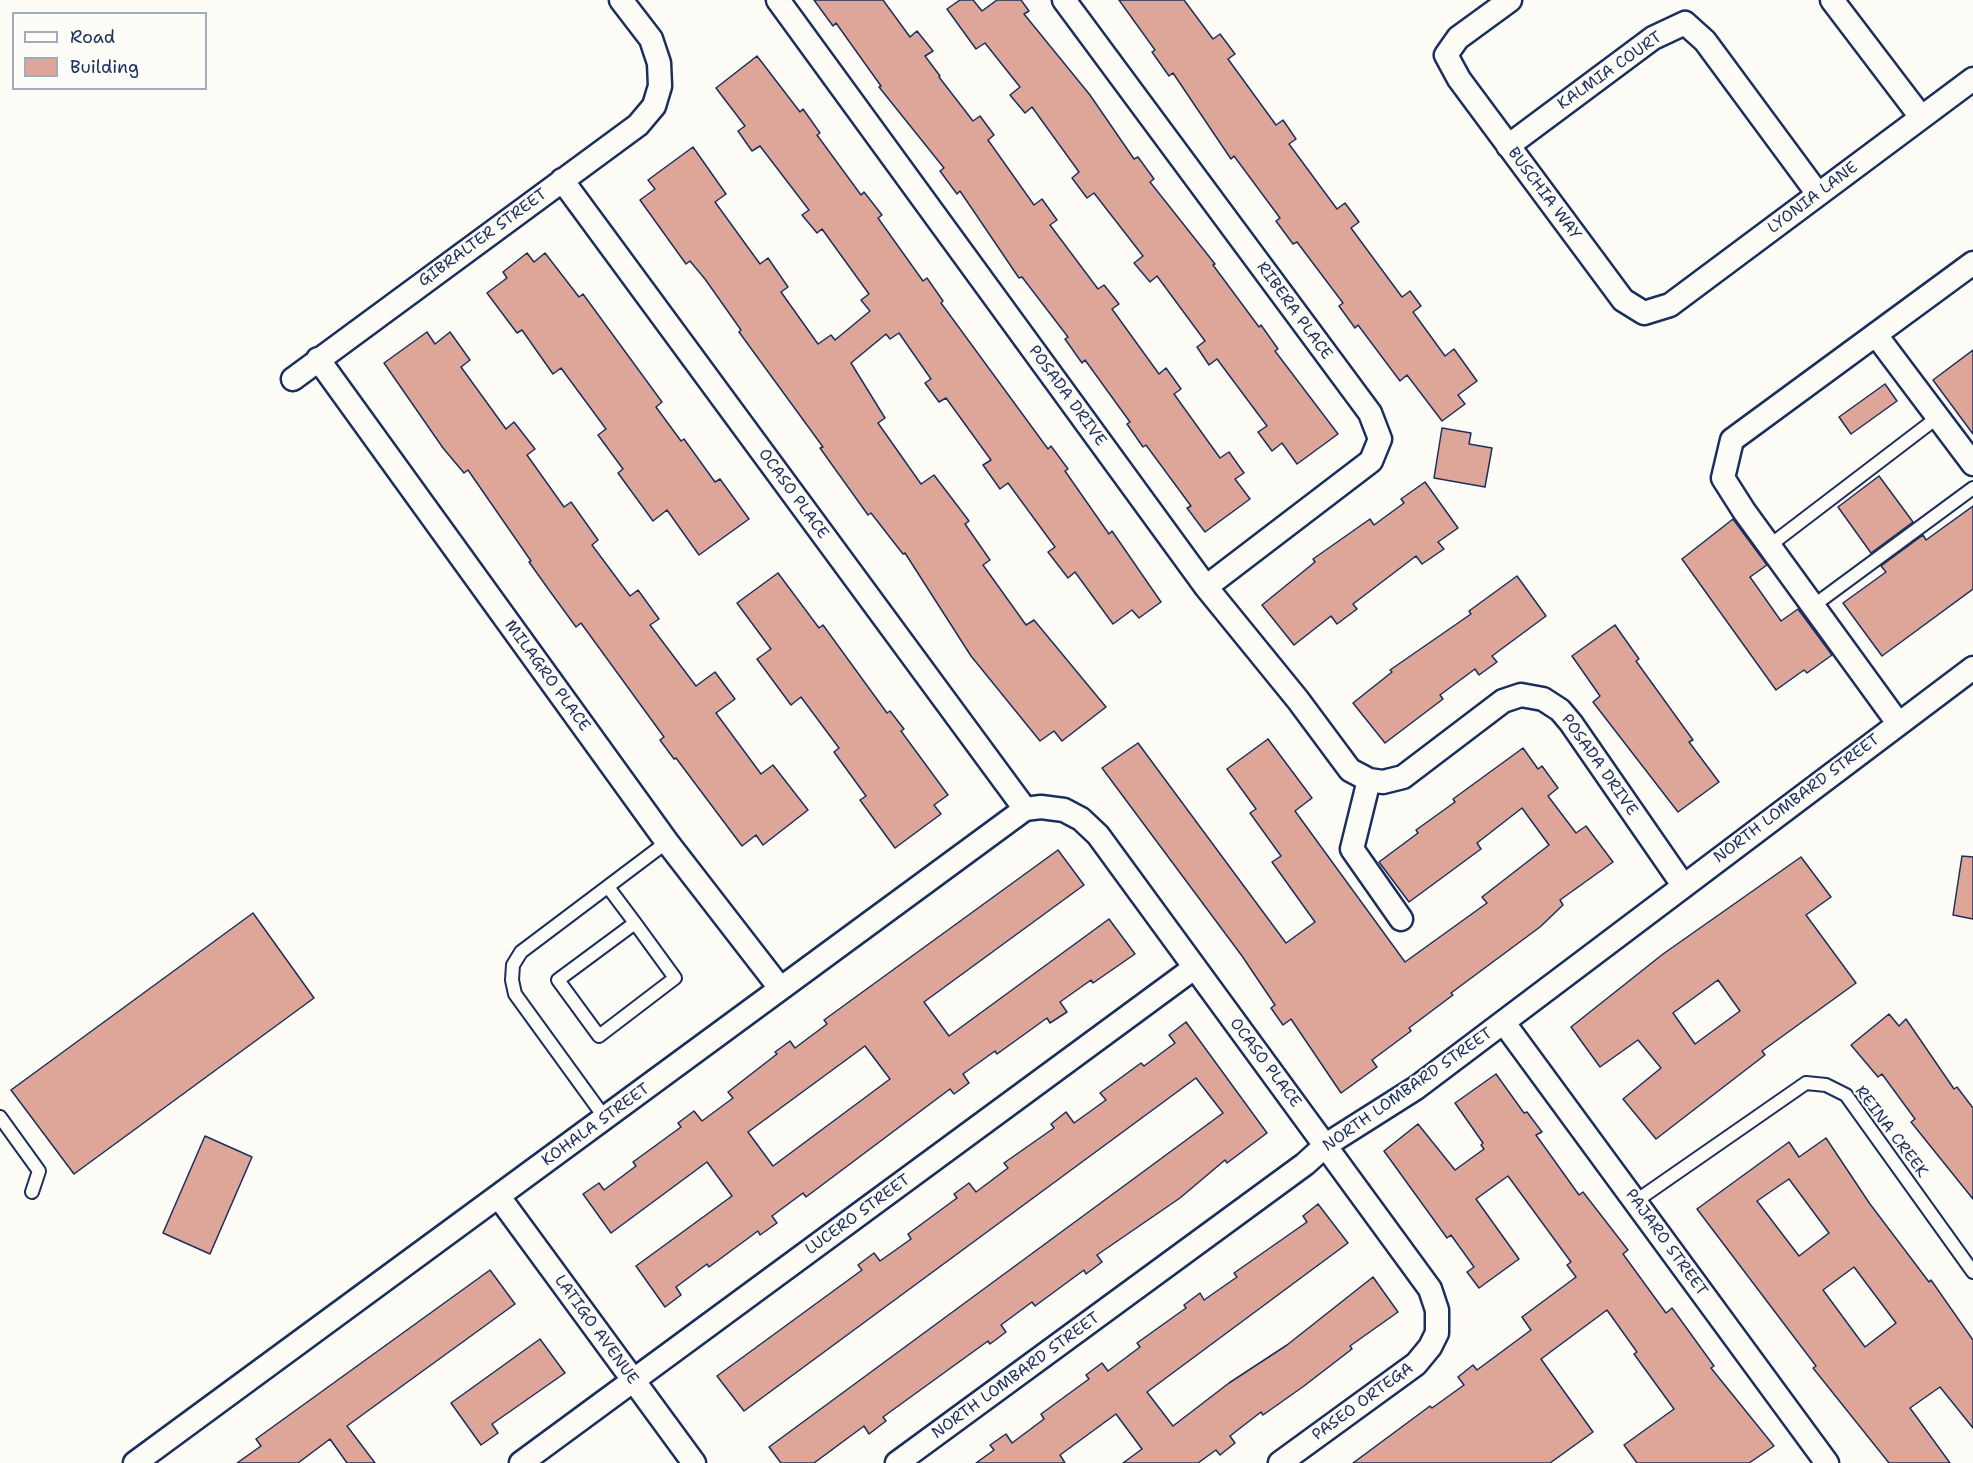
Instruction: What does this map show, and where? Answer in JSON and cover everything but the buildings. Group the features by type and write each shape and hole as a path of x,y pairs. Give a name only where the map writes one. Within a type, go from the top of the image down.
{"street":[{"name":"GIBRALTER STREET","path":"292,378 638,125 654,106 660,86 659,63 651,39 621,0"},
{"name":"POSADA DRIVE","path":"778,0 1206,587 1298,700 1350,770 1369,780 1383,782 1403,777 1503,701 1521,694 1543,699 1560,710 1571,723 1683,885"},
{"name":"RIBERA PLACE","path":"1064,0 1370,413 1380,439 1371,461 1206,587"},
{"name":"BUSCHIA WAY","path":"1510,0 1458,38 1446,55 1459,79 1623,300 1644,313 1651,311"},
{"path":"1832,0 1921,117"},
{"name":"KALMIA COURT","path":"1508,146 1653,38 1684,23 1705,41 1818,194"},
{"name":"LYONIA LANE","path":"1651,311 1670,305 1973,79"},
{"name":"OCASO PLACE","path":"562,180 1024,809 1041,807 1064,810 1081,819 1098,835 1430,1289 1437,1310 1437,1333"},
{"path":"1898,723 1769,546 1724,478 1732,440 1973,263"},
{"path":"1876,334 1973,464"},
{"name":"MILAGRO PLACE","path":"318,360 667,842 780,988"},
{"name":"NORTH LOMBARD STREET","path":"897,1463 1305,1164 1326,1144 1416,1088 1504,1023 1683,885 1973,668"},
{"path":"1369,780 1352,849 1401,919"},
{"name":"KOHALA STREET","path":"135,1463 1024,809"},
{"name":"LUCERO STREET","path":"521,1463 1194,968"},
{"name":"PAJARO STREET","path":"1504,1023 1827,1463"},
{"name":"LATIGO AVENUE","path":"499,1197 694,1463"},
{"name":"PASEO ORTEGA","path":"1280,1463 1416,1364 1430,1347 1437,1333"}],"lane":[{"path":"1769,546 1938,417"},
{"path":"1814,606 1973,488"},
{"path":"605,1118 515,994 512,980 513,965 522,952 667,842"},
{"path":"608,887 635,923 675,978 599,1036 558,980 635,923"},
{"name":"REINA CREEK","path":"1636,1201 1806,1083 1826,1085 1846,1095 1973,1272"},
{"path":"0,1117 39,1171 32,1192"}]}
